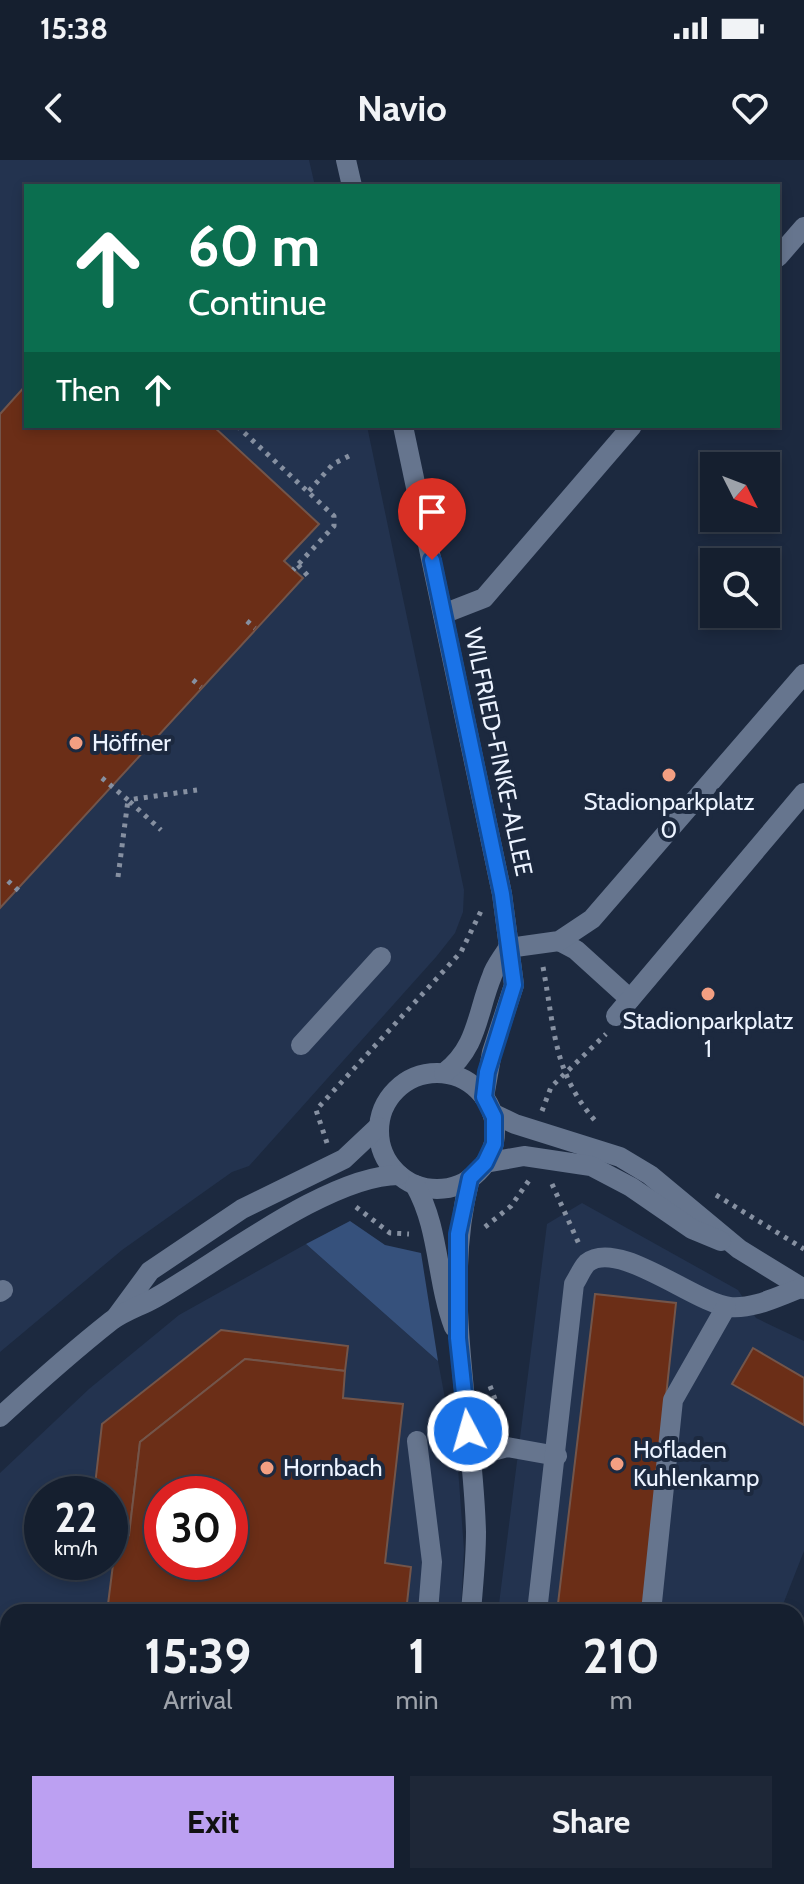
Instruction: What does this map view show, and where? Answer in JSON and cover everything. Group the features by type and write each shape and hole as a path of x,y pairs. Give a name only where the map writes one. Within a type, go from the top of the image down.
{"street":[{"path":"346,160 352,184"},
{"path":"780,255 804,227"},
{"name":"WILFRIED-FINKE-ALLEE","path":"403,428 502,894 514,985 492,1052 488,1105"},
{"path":"443,614 484,598 630,428"},
{"path":"444,1073 460,1057 474,1034 491,976 508,948 559,941 592,919 804,674"},
{"path":"616,1016 804,793"},
{"path":"559,941 576,950 630,999"},
{"path":"301,1045 381,957"},
{"path":"458,1338 443,1298 434,1236 407,1180 384,1156 378,1127 385,1103 399,1086 422,1074 444,1073 469,1082 488,1105 510,1122 620,1157 650,1175 739,1249 802,1288"},
{"path":"472,1604 476,1533 458,1338 458,1234 478,1170 494,1138 488,1105"},
{"path":"115,1318 150,1271 242,1209 344,1159 378,1127"},
{"path":"2,1411 115,1318 154,1298 258,1233 347,1187 374,1178 449,1188 478,1170 513,1156 591,1166 631,1187 692,1229 739,1249"},
{"path":"538,1604 574,1284 587,1263 603,1257 630,1263 726,1307 749,1307 802,1288"},
{"path":"652,1604 673,1400 726,1307"},
{"path":"417,1441 432,1562 429,1604"},
{"path":"470,1457 507,1447 557,1456"}],"path":[{"path":"239,428 334,516 334,526 296,568 308,576"},
{"path":"309,491 333,464 349,456"},
{"path":"247,621 255,628"},
{"path":"193,680 201,687"},
{"path":"141,736 148,743"},
{"path":"102,778 161,830"},
{"path":"128,800 197,790"},
{"path":"118,877 128,800"},
{"path":"8,881 19,891"},
{"path":"316,1110 461,952 478,913 502,894"},
{"path":"538,944 563,1076 576,1099 598,1124 612,1131"},
{"path":"542,1130 542,1105 551,1087 599,1043 616,1016"},
{"path":"481,1230 520,1196 539,1157"},
{"path":"548,1176 587,1263"},
{"path":"711,1192 804,1249"},
{"path":"356,1206 390,1233 434,1236"},
{"path":"487,1378 504,1418 507,1447"}],"shaded area":[{"path":"0,160 309,160 315,184 24,184 24,428 367,428 464,890 463,912 455,933 436,957 249,1166 232,1172 122,1250 0,1352"},
{"path":"582,1203 738,1290 756,1318 804,1341 804,1551 783,1604 499,1604 547,1224"},
{"path":"350,1221 385,1245 421,1253 438,1361 306,1244"},
{"path":"306,1244 438,1361 458,1468 464,1550 461,1604 0,1604 0,1473 89,1389 179,1315"}],"building":[{"name":"Höffner","path":"24,387 24,428 215,428 319,524 284,561 303,578 0,908 0,414"},
{"name":"Hofladen Kuhlenkamp","path":"595,1294 676,1303 644,1604 558,1604"},
{"path":"221,1330 348,1346 345,1371 245,1359 140,1442 129,1535 128,1476 96,1476 102,1424"},
{"path":"753,1348 804,1378 804,1425 732,1384"},
{"name":"Hornbach","path":"245,1359 345,1371 343,1398 403,1404 385,1563 411,1567 407,1604 108,1604 111,1580 128,1580 128,1535 140,1442"}],"place":[{"name":"Höffner","path":"76,743"},
{"name":"Stadionparkplatz 0","path":"669,775"},
{"name":"Stadionparkplatz 1","path":"708,994"},
{"name":"Hofladen Kuhlenkamp","path":"617,1464"},
{"name":"Hornbach","path":"267,1468"}],"route":[{"path":"432,560 502,894 514,985 487,1072 484,1097 494,1117 494,1144 485,1163 470,1178 458,1234 458,1338 468,1431"}]}
